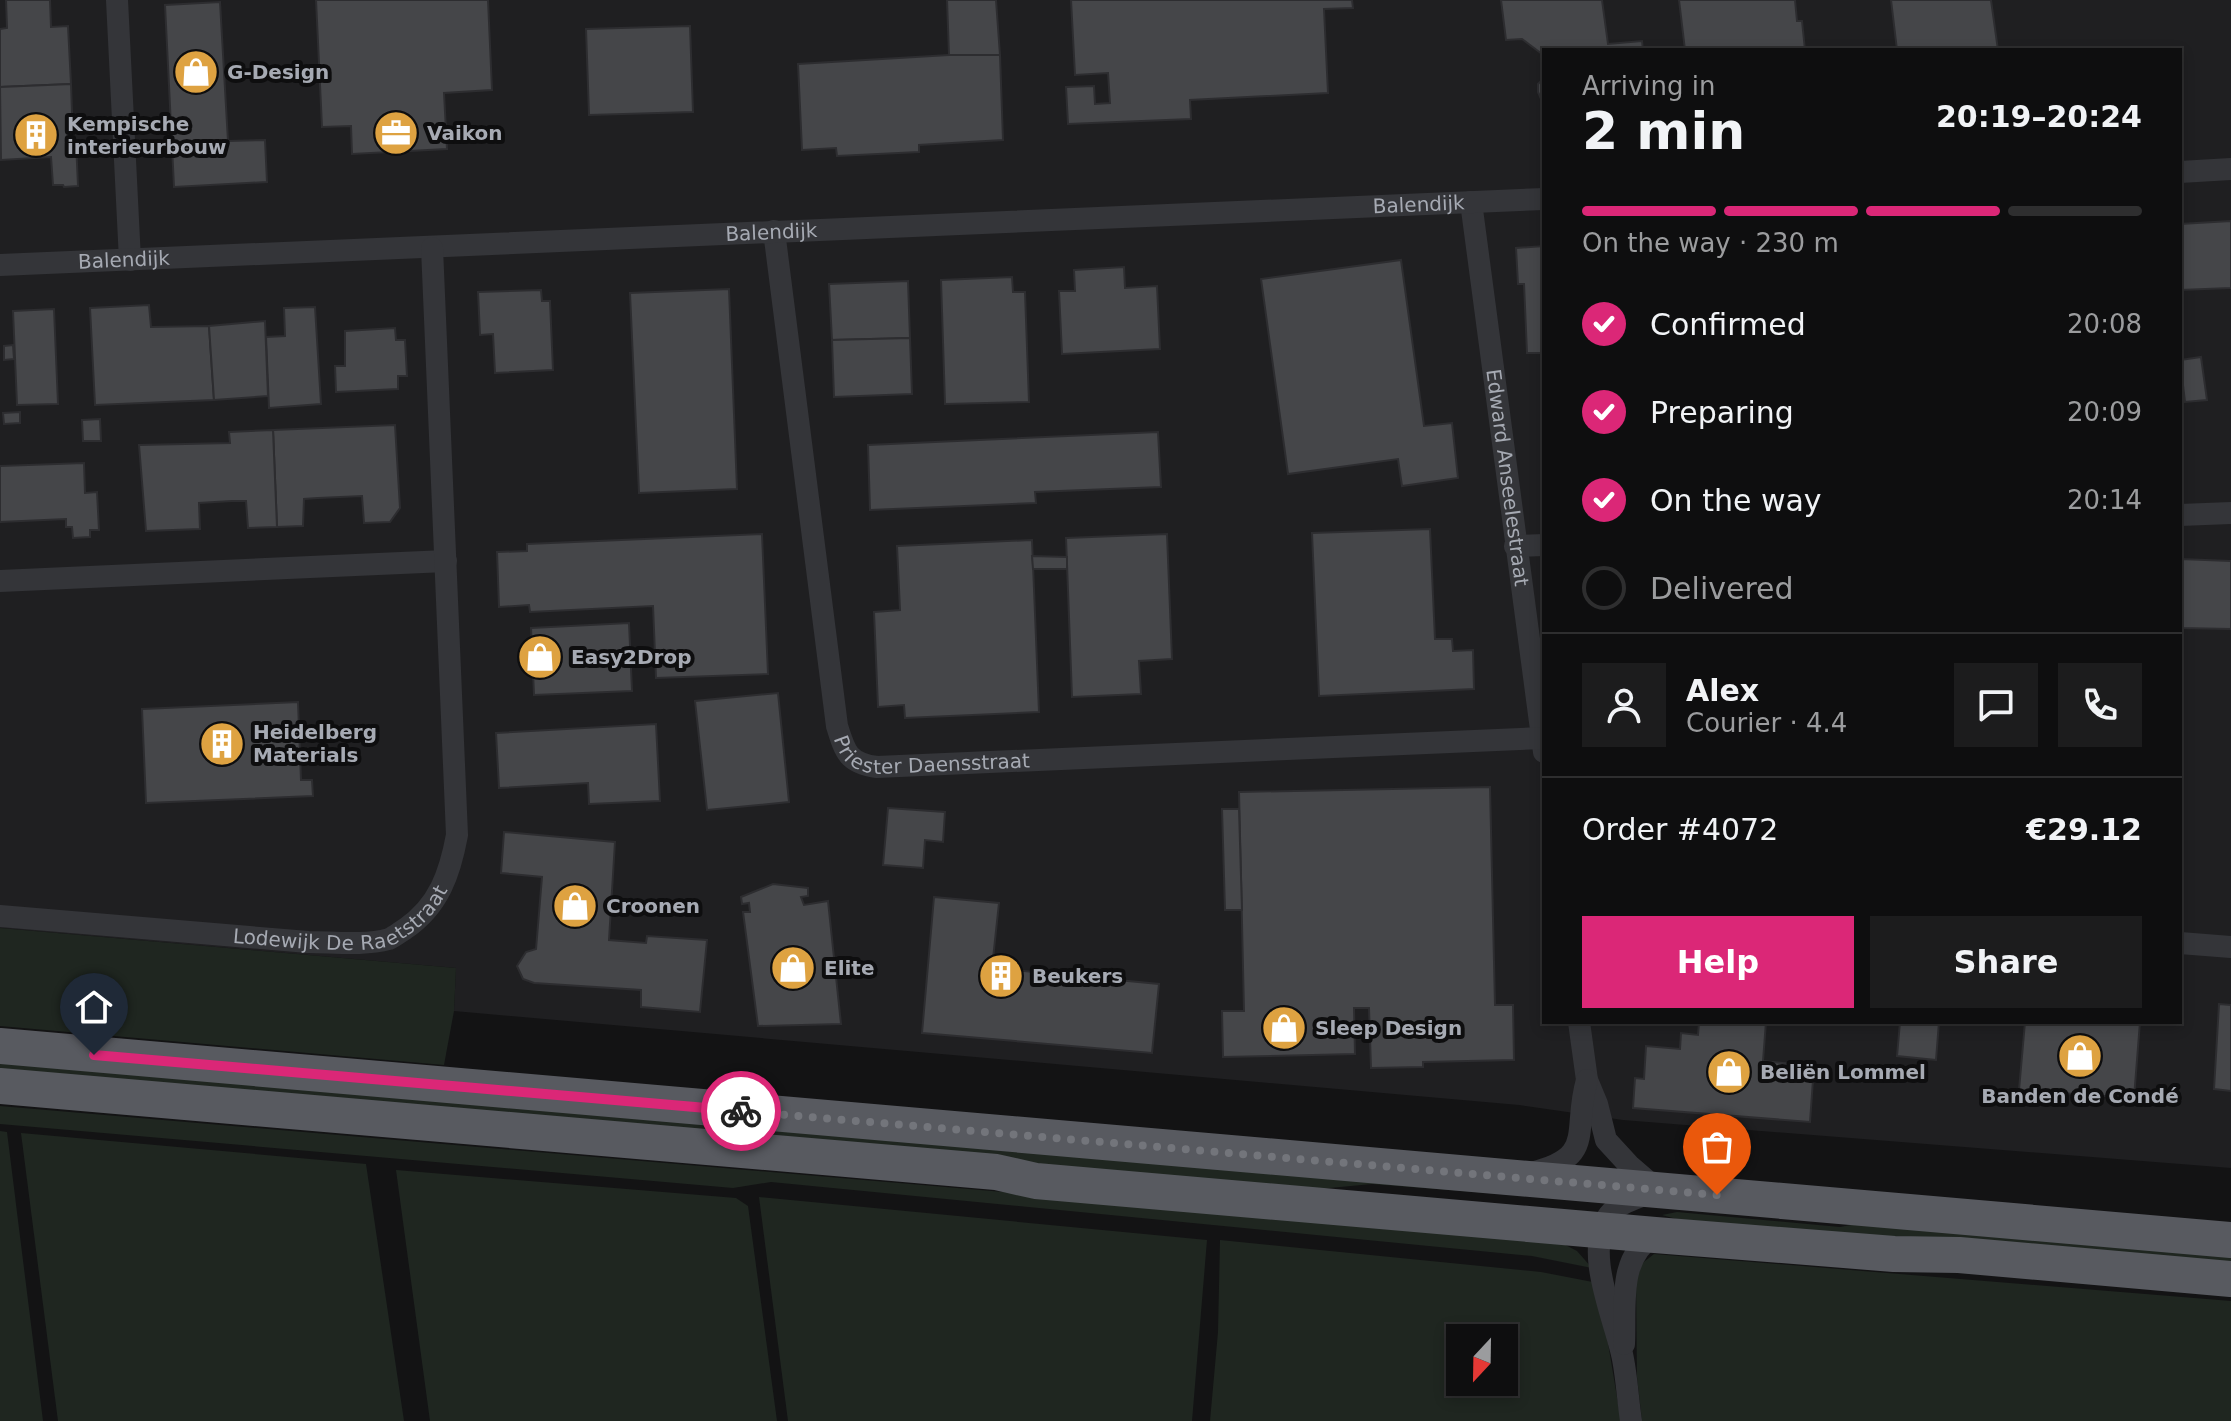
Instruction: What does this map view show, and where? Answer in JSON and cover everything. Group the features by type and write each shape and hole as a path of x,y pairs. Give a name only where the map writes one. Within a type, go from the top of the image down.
{"highway":[{"path":"0,1046 2231,1240"},
{"path":"0,1086 996,1172 1036,1181 1655,1235 1894,1254 1959,1255 2231,1279"}],"street":[{"path":"117,0 130,260"},
{"path":"2182,172 2231,169"},
{"name":"Balendijk","path":"0,265 1542,199"},
{"name":"Edward Anseelestraat","path":"1471,202 1542,738"},
{"name":"Priester Daensstraat","path":"774,231 837,726 843,746 852,759 861,765 877,767 1542,745"},
{"name":"Lodewijk De Raetstraat","path":"0,916 308,942 354,943 391,938 414,923 440,894 451,866 457,835 432,248"},
{"path":"2182,515 2231,513"},
{"path":"1515,546 1542,545"},
{"path":"0,581 446,561"},
{"path":"2182,943 2231,947"},
{"path":"1579,1024 1587,1080 1606,1140 1658,1190 1611,1213 1600,1230 1601,1271 1607,1308 1623,1357"},
{"path":"1510,1178 1556,1167 1571,1156 1579,1141 1580,1102 1587,1080"},
{"path":"1553,1226 1572,1233 1586,1244 1601,1271"},
{"path":"1631,1421 1623,1357 1627,1275 1632,1256 1643,1242 1655,1235"}],"shaded area":[{"path":"0,0 2231,0 2231,1168 1623,1120 1519,1105 454,1011 456,968 0,928"},
{"path":"0,928 456,968 454,1011 444,1065 0,1026"},
{"path":"0,1057 1539,1197 1372,1184 1319,1189 0,1075"},
{"path":"0,1106 1554,1239 1577,1251 1592,1268 1532,1256 771,1182 733,1188 0,1124"},
{"path":"0,1131 7,1132 43,1421 0,1421"},
{"path":"21,1133 366,1164 404,1421 58,1421"},
{"path":"396,1170 736,1198 748,1206 777,1421 430,1421"},
{"path":"759,1197 1207,1240 1192,1421 788,1421"},
{"path":"1677,1212 1840,1227 1872,1221 2231,1250 2231,1268 1680,1220 1662,1215"},
{"path":"1220,1240 1541,1272 1598,1283 1621,1421 1210,1421 1218,1332"},
{"path":"1654,1254 2231,1301 2231,1421 1642,1421 1637,1377 1636,1279 1640,1265"}],"building":[{"path":"6,0 50,0 51,27 68,26 71,84 0,87 0,29 7,28"},
{"path":"316,0 488,0 492,90 444,93 447,149 352,154 351,126 322,127"},
{"path":"947,0 996,0 1000,55 949,55"},
{"path":"1071,0 1352,0 1353,8 1324,9 1328,93 1190,100 1191,119 1068,124 1066,87 1094,86 1095,104 1110,103 1108,73 1075,75"},
{"path":"1501,0 1602,0 1608,44 1642,41 1643,48 1542,48 1542,54 1522,39 1506,40"},
{"path":"1679,0 1795,0 1797,21 1802,21 1805,48 1685,48"},
{"path":"1891,0 1991,0 1998,48 1897,48"},
{"name":"G-Design","path":"220,2 228,141 265,140 267,182 174,187 165,5"},
{"path":"690,26 693,112 589,115 586,29"},
{"path":"1000,55 1003,140 919,145 919,152 837,156 836,148 802,150 798,64"},
{"path":"1542,80 1542,101 1538,92 1538,84"},
{"name":"Kempische interieurbouw","path":"71,84 78,186 53,185 51,157 1,160 0,87"},
{"path":"2231,221 2231,288 2182,290 2182,224"},
{"path":"1542,246 1542,353 1527,353 1524,284 1518,284 1516,248"},
{"path":"1401,260 1424,426 1452,423 1458,478 1402,486 1398,459 1288,474 1261,279"},
{"path":"1124,267 1125,288 1157,286 1160,349 1062,354 1059,291 1075,291 1074,270"},
{"path":"1012,277 1013,292 1025,292 1029,402 945,404 941,280"},
{"path":"908,281 910,338 832,340 829,284"},
{"path":"729,289 737,489 639,493 630,293"},
{"path":"541,290 542,301 550,301 553,370 495,373 493,334 480,335 478,292"},
{"path":"149,305 151,327 209,326 214,400 95,405 90,308"},
{"path":"315,307 321,404 269,408 266,337 285,336 284,308"},
{"path":"54,309 58,404 17,405 13,311"},
{"path":"265,321 268,396 214,400 209,326"},
{"path":"395,328 396,340 405,340 407,376 398,376 398,389 336,392 335,366 345,366 345,331"},
{"path":"910,338 912,394 834,397 832,340"},
{"path":"13,345 14,359 4,360 4,346"},
{"path":"2201,357 2207,400 2185,402 2182,360"},
{"path":"20,412 20,423 4,424 3,413"},
{"path":"100,419 101,441 83,441 82,420"},
{"path":"395,425 400,508 390,522 364,523 362,496 304,499 303,526 277,527 273,430"},
{"path":"273,430 277,527 248,528 246,501 232,501 199,503 200,529 146,531 139,445 230,443 229,432"},
{"path":"1158,432 1161,487 1035,492 1036,503 870,510 868,445"},
{"path":"84,463 85,493 97,492 99,530 90,530 90,537 73,538 72,527 66,527 66,519 0,522 0,466"},
{"path":"1430,529 1435,639 1452,639 1453,651 1473,650 1474,689 1319,696 1312,533"},
{"path":"762,534 768,674 656,678 653,606 530,612 529,605 499,607 497,552 527,551 527,544"},
{"path":"1167,534 1172,659 1139,661 1141,694 1072,697 1066,538"},
{"path":"1032,540 1039,712 905,718 904,705 878,707 874,612 900,610 897,546"},
{"path":"1032,556 1067,557 1067,569 1033,569"},
{"path":"2182,559 2231,561 2231,629 2182,628"},
{"path":"629,623 632,691 534,695 531,628"},
{"path":"778,693 789,802 707,810 695,701"},
{"name":"Heidelberg Materials","path":"298,702 301,780 312,780 313,796 146,803 142,709"},
{"path":"656,724 660,801 589,804 588,783 499,788 496,733"},
{"path":"1490,787 1495,1005 1513,1005 1514,1060 1423,1062 1423,1067 1371,1068 1369,1008 1354,1008 1355,1054 1223,1057 1222,1011 1244,1011 1239,792"},
{"path":"888,808 945,812 943,842 925,840 923,868 883,865"},
{"path":"1222,809 1239,809 1242,910 1225,910"},
{"name":"Croonen","path":"504,832 615,842 609,940 646,943 647,936 707,940 700,1012 641,1007 641,990 534,983 523,979 517,966 526,952 536,949 542,877 501,873"},
{"name":"Elite","path":"773,884 808,888 808,896 801,897 804,905 828,901 841,1024 758,1026 743,912 750,912 749,903 742,904 741,897"},
{"name":"Beukers","path":"934,897 999,903 992,968 1159,984 1152,1053 922,1033"},
{"path":"2219,1004 2231,1005 2231,1091 2214,1089"},
{"name":"Beliën Lommel","path":"1699,1024 1766,1024 1763,1061 1814,1066 1810,1122 1633,1108 1635,1078 1644,1079 1646,1046 1680,1049 1681,1033 1698,1035"},
{"path":"1900,1024 1939,1024 1936,1060 1897,1056"},
{"name":"Banden de Condé","path":"2025,1024 2140,1024 2134,1098 2019,1090"}],"way so far":[{"path":"741,1111 1717,1195"}],"place":[{"name":"G-Design","path":"196,72"},
{"name":"Vaikon","path":"396,133"},
{"name":"Kempische interieurbouw","path":"36,135"},
{"name":"Easy2Drop","path":"540,657"},
{"name":"Heidelberg Materials","path":"222,744"},
{"name":"Croonen","path":"575,906"},
{"name":"Elite","path":"793,968"},
{"name":"Beukers","path":"1001,976"},
{"name":"Sleep Design","path":"1284,1028"},
{"name":"Banden de Condé","path":"2080,1056"},
{"name":"Beliën Lommel","path":"1729,1072"}],"route":[{"path":"94,1055 741,1111"}]}
